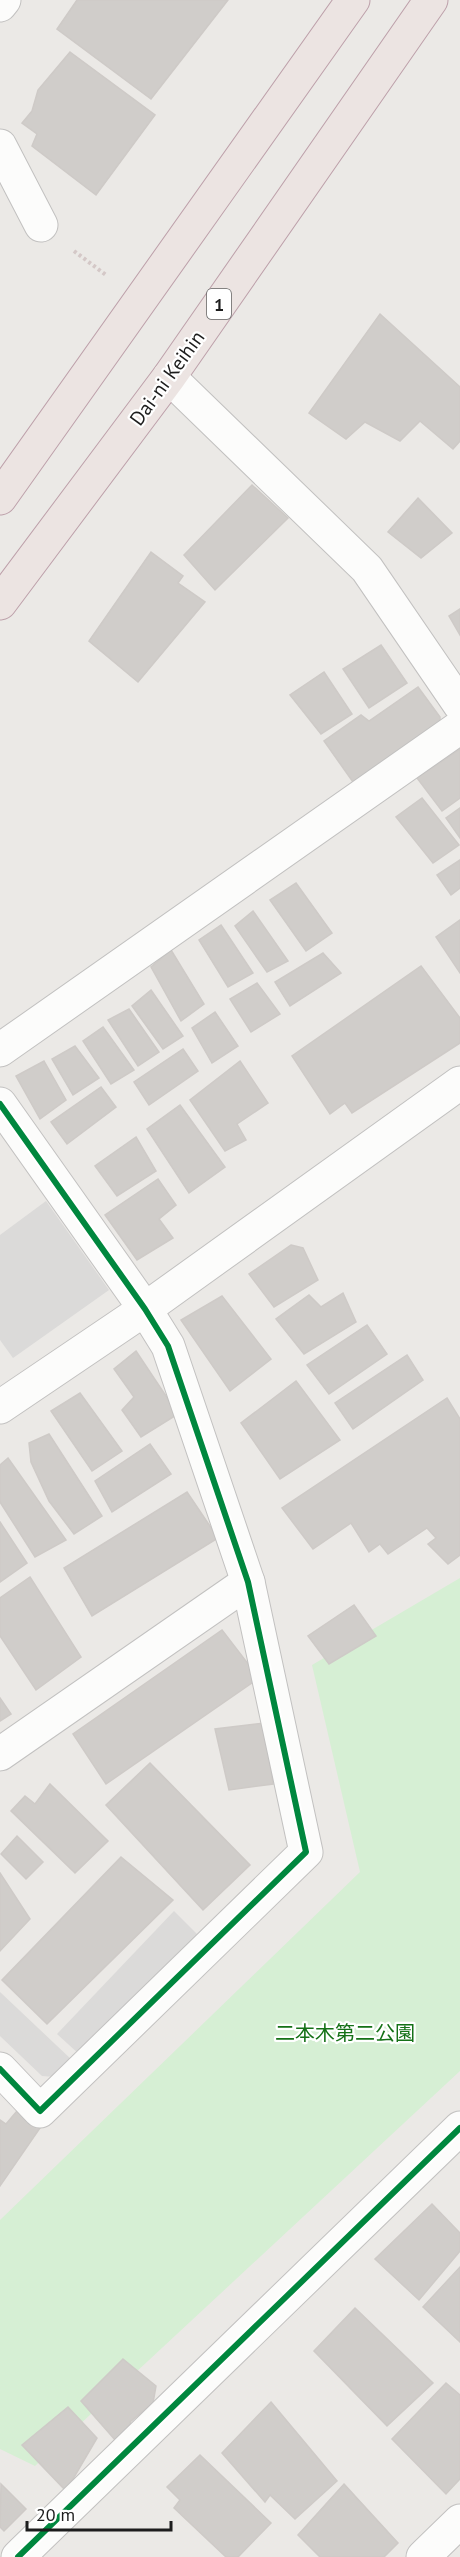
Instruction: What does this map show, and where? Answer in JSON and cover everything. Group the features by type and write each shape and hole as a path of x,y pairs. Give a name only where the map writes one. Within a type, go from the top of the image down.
{"highway":[{"path":"0,498 353,0"},
{"name":"Dai-ni Keihin","path":"0,603 169,377 431,0"}],"street":[{"path":"0,5 4,0"},
{"path":"0,146 41,225"},
{"path":"169,377 367,569 460,705"},
{"path":"0,1050 460,727"},
{"path":"0,1407 145,1309 460,1083"},
{"path":"0,1104 145,1309 168,1346 248,1582 306,1852 40,2111 0,2069"},
{"path":"0,1754 248,1582"},
{"path":"18,2557 460,2128"},
{"path":"423,2557 460,2521"}],"green space":[{"name":"二本木第二公園","path":"460,1578 460,2071 35,2466 0,2449 0,2220 360,1872 312,1665"}],"shaded area":[{"path":"46,1201 109,1290 13,1358 0,1340 0,1235"},
{"path":"174,1911 199,1936 79,2054 57,2034"},
{"path":"0,1992 73,2061 55,2077 42,2076 0,2036"}],"building":[{"path":"77,0 228,0 151,99 57,29"},
{"path":"70,52 155,115 96,195 32,146 37,134 22,123 32,111 38,90"},
{"path":"380,314 460,387 460,441 453,449 420,421 400,441 365,422 346,439 309,413"},
{"path":"252,485 288,518 215,590 184,555"},
{"path":"418,498 452,533 421,558 388,532"},
{"path":"151,552 183,576 178,583 205,602 138,682 89,641"},
{"path":"460,609 460,635 449,616"},
{"path":"381,645 407,683 369,708 343,669"},
{"path":"324,672 352,714 321,734 290,695"},
{"path":"418,687 440,717 440,727 353,782 324,741 361,715 369,721"},
{"path":"460,749 460,798 442,811 417,778"},
{"path":"422,798 459,845 433,863 396,817"},
{"path":"460,808 460,838 446,818"},
{"path":"460,860 460,888 451,895 437,875"},
{"path":"296,883 332,933 306,951 270,900"},
{"path":"253,911 288,961 267,972 235,926"},
{"path":"460,920 460,973 436,937"},
{"path":"221,925 253,973 228,987 199,940"},
{"path":"171,950 204,1004 181,1021 151,967"},
{"path":"323,953 341,973 290,1006 275,982"},
{"path":"421,966 460,1018 460,1043 352,1113 345,1103 330,1114 292,1056"},
{"path":"257,983 280,1014 251,1032 230,999"},
{"path":"151,990 183,1036 163,1049 132,1006"},
{"path":"129,1009 159,1052 138,1066 108,1020"},
{"path":"215,1012 238,1046 212,1063 192,1028"},
{"path":"103,1027 134,1070 111,1084 83,1041"},
{"path":"75,1046 99,1078 73,1095 52,1059"},
{"path":"183,1049 198,1071 149,1105 134,1082"},
{"path":"44,1061 66,1100 40,1119 16,1076"},
{"path":"240,1061 268,1103 237,1124 246,1140 225,1151 190,1100"},
{"path":"101,1087 116,1107 67,1144 51,1122"},
{"path":"180,1105 225,1167 189,1193 147,1129"},
{"path":"136,1137 156,1171 117,1196 95,1166"},
{"path":"158,1179 176,1205 159,1219 173,1238 137,1260 105,1215"},
{"path":"291,1245 303,1248 318,1280 274,1307 249,1274"},
{"path":"343,1293 356,1322 304,1354 276,1319 309,1295 321,1307"},
{"path":"222,1296 271,1359 230,1391 181,1320"},
{"path":"367,1325 387,1354 329,1394 307,1365"},
{"path":"136,1351 178,1414 141,1437 122,1410 134,1397 114,1369"},
{"path":"407,1355 423,1380 353,1429 335,1403"},
{"path":"296,1381 340,1440 280,1479 241,1423"},
{"path":"80,1393 122,1451 92,1471 51,1411"},
{"path":"447,1398 460,1419 460,1555 448,1564 428,1544 436,1538 427,1528 388,1554 380,1544 369,1552 351,1523 313,1549 282,1508"},
{"path":"49,1434 102,1516 74,1534 49,1501 31,1462 29,1443"},
{"path":"150,1444 171,1474 112,1512 95,1481"},
{"path":"8,1458 66,1540 35,1557 0,1502 0,1465"},
{"path":"187,1492 218,1538 92,1616 64,1568"},
{"path":"0,1522 27,1563 0,1582"},
{"path":"30,1577 81,1657 36,1690 0,1636 0,1598"},
{"path":"354,1605 376,1636 329,1664 308,1636"},
{"path":"222,1630 259,1678 106,1784 73,1734"},
{"path":"0,1698 11,1714 0,1721"},
{"path":"264,1723 273,1784 229,1790 215,1729"},
{"path":"150,1763 250,1865 203,1910 106,1805"},
{"path":"50,1784 108,1841 75,1873 11,1811 25,1796 35,1804"},
{"path":"17,1836 43,1862 26,1879 1,1854"},
{"path":"121,1857 173,1900 47,2024 2,1980"},
{"path":"0,1873 30,1919 0,1951"},
{"path":"22,2105 42,2125 0,2186 0,2120 6,2124"},
{"path":"432,2204 460,2233 460,2251 419,2300 375,2259"},
{"path":"460,2267 460,2342 423,2307"},
{"path":"355,2308 433,2383 387,2426 314,2351"},
{"path":"123,2359 156,2386 153,2403 130,2422 133,2428 116,2441 81,2401"},
{"path":"446,2383 460,2395 460,2479 446,2494 392,2439"},
{"path":"271,2402 337,2481 295,2519 270,2495 265,2502 222,2453"},
{"path":"68,2407 97,2438 66,2491 22,2445"},
{"path":"200,2455 271,2523 238,2557 226,2557 174,2508 180,2500 167,2487"},
{"path":"1,2484 26,2509 4,2531 0,2527"},
{"path":"344,2484 398,2543 384,2557 320,2557 298,2535"}],"cycle path":[{"path":"0,1104 145,1309 168,1346 248,1582 306,1852 40,2111 0,2069"},
{"path":"18,2557 460,2128"}]}
